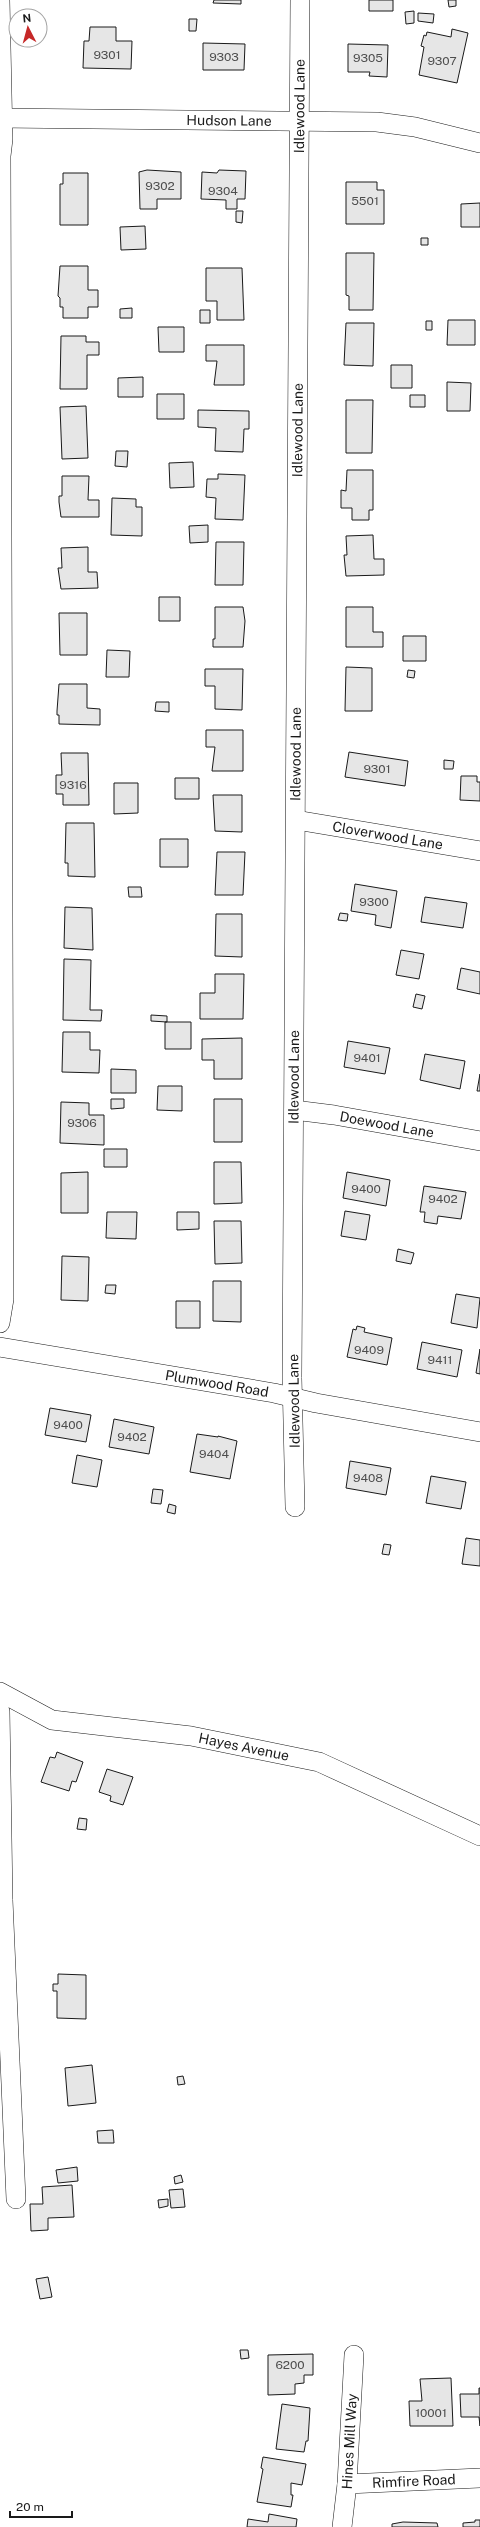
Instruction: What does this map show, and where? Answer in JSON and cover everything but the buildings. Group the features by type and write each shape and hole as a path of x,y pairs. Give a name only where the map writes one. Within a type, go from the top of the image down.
{"street":[{"path":"0,0 2,119 4,1300 0,1323"},
{"name":"Idlewood Lane","path":"295,1507 293,1397 300,0"},
{"name":"Hudson Lane","path":"2,119 299,120 377,122 415,127 480,143"},
{"name":"Cloverwood Lane","path":"296,820 480,851"},
{"name":"Doewood Lane","path":"294,1110 334,1114 480,1141"},
{"name":"Plumwood Road","path":"0,1347 293,1397 480,1432"},
{"name":"Hayes Avenue","path":"0,1692 52,1720 191,1736 320,1762 480,1836"},
{"path":"0,1711 3,1900 16,2199"},
{"name":"Hines Mill Way","path":"342,2527 347,2484 354,2355"},
{"name":"Rimfire Road","path":"347,2484 480,2478"}]}
